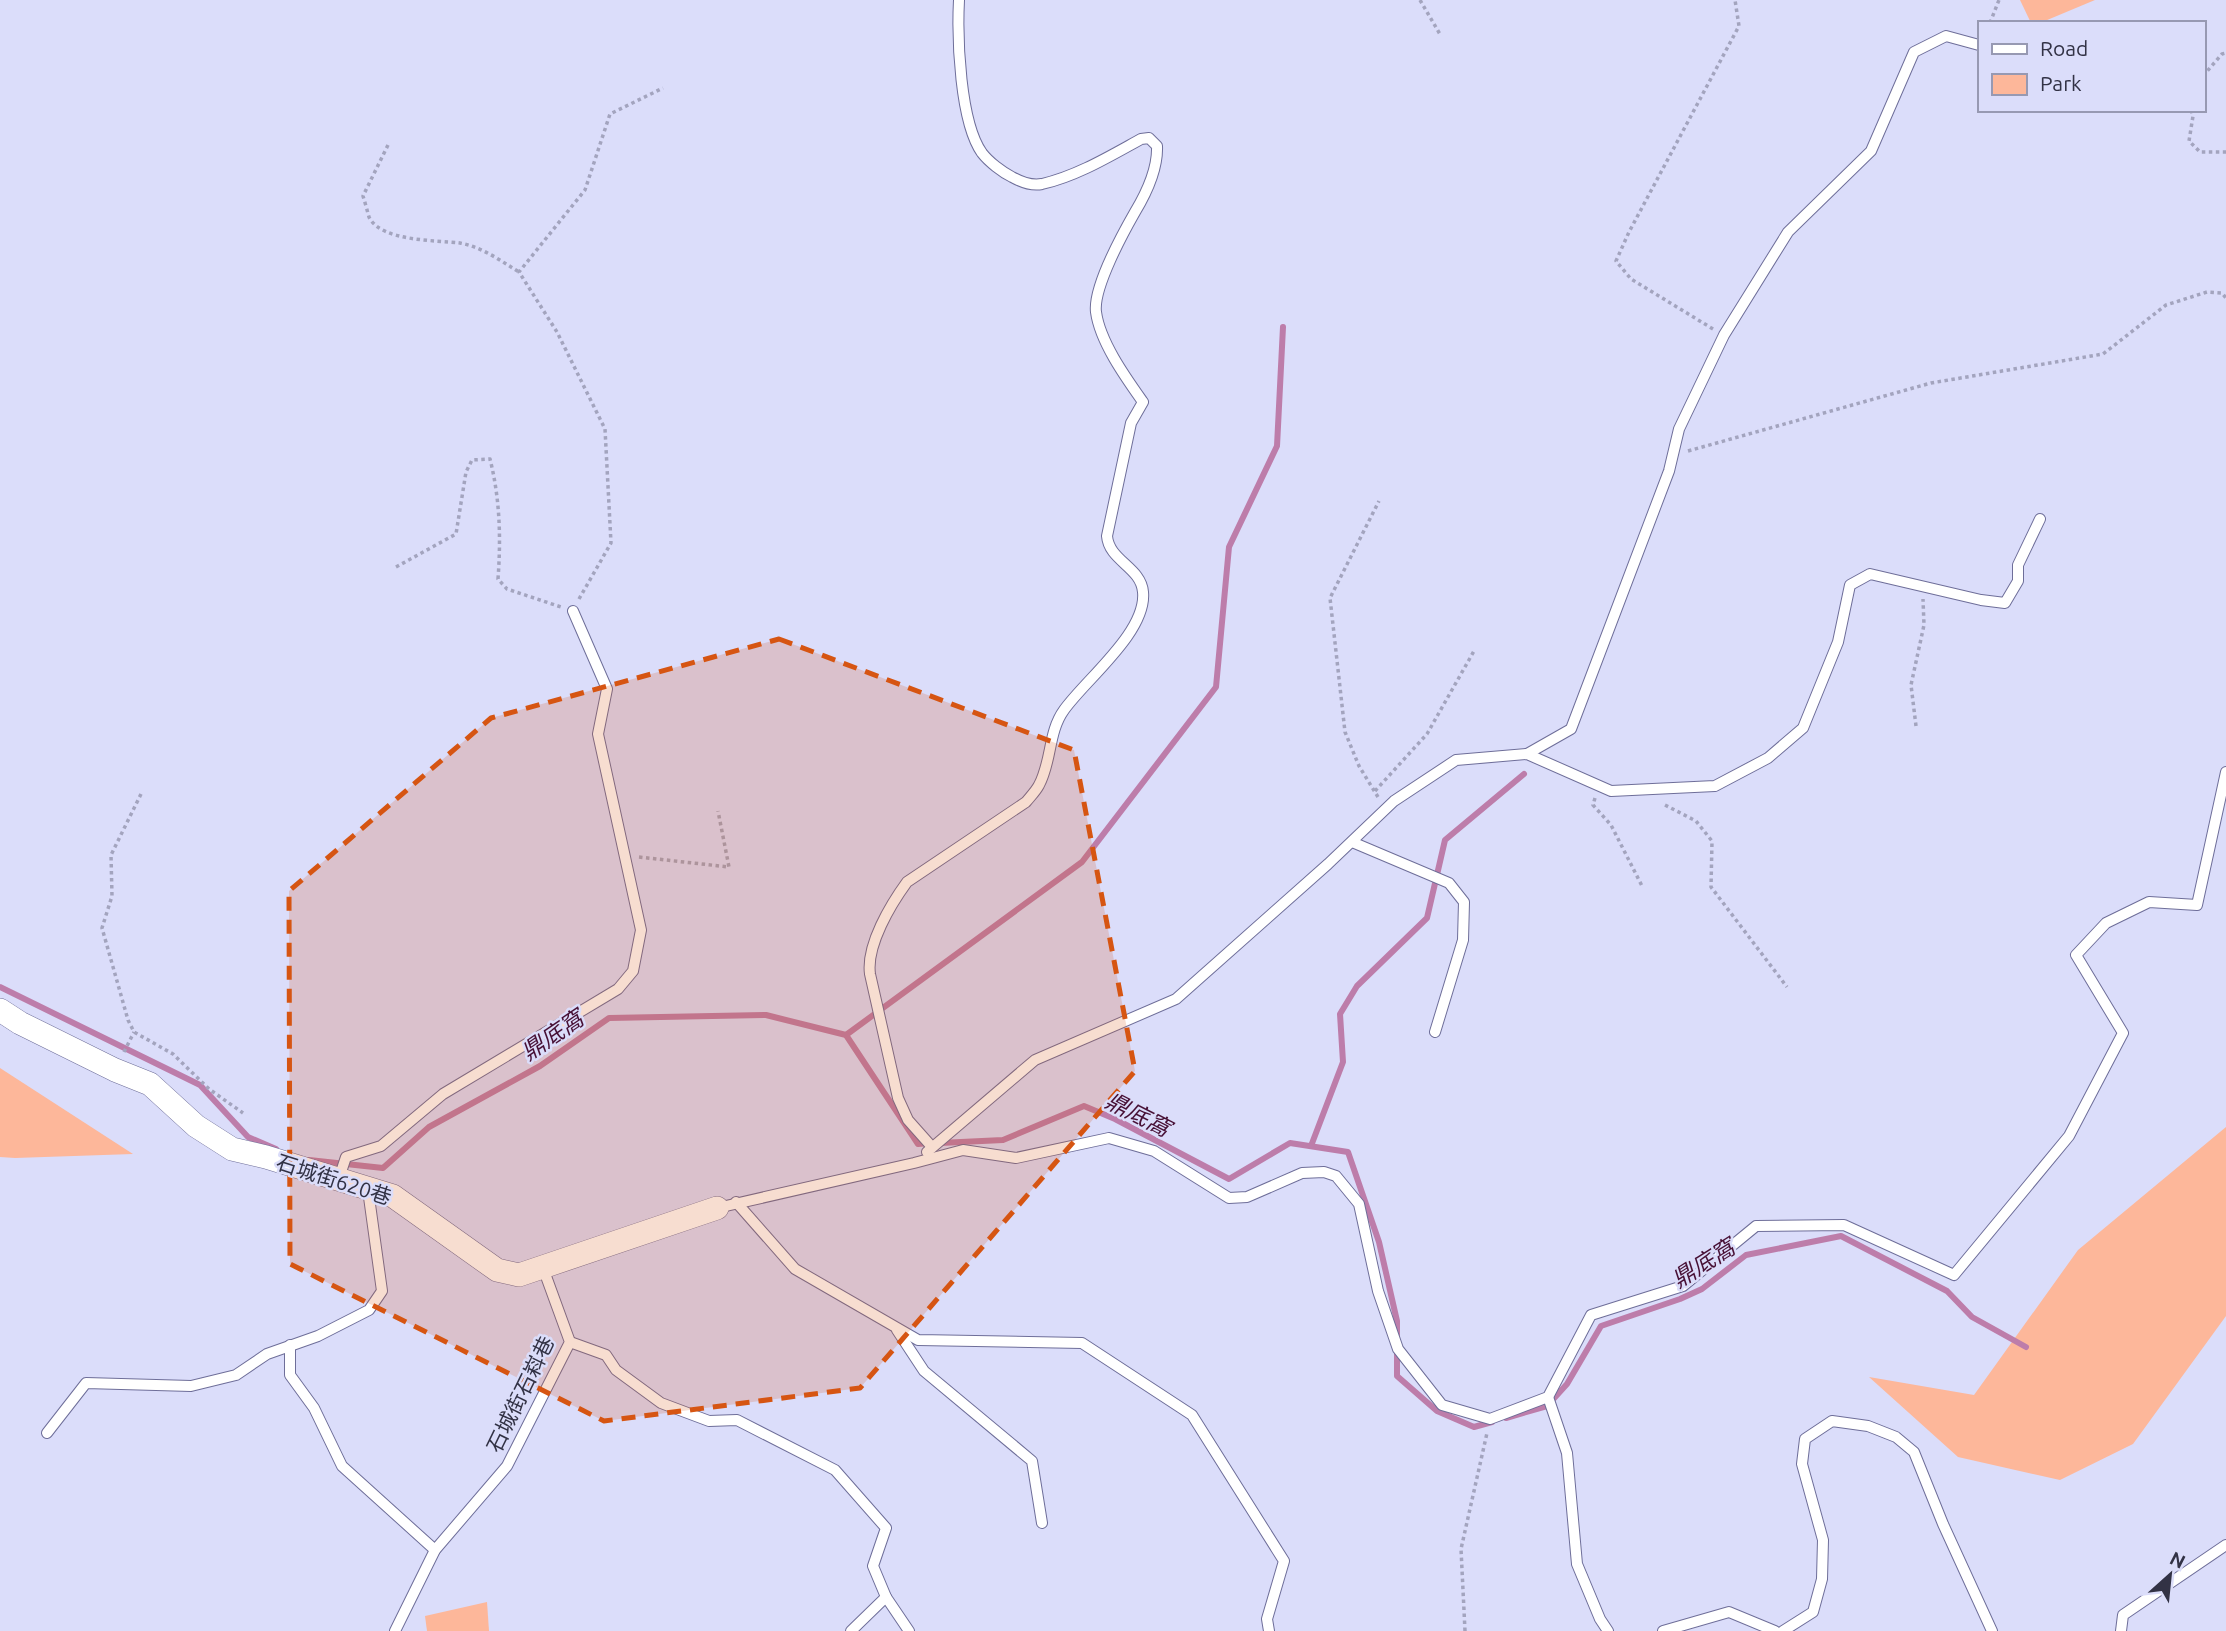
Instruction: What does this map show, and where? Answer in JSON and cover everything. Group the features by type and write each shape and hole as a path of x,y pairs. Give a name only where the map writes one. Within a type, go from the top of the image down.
{"street":[{"name":"石城街620巷","path":"0,1010 20,1023 115,1070 150,1084 196,1126 232,1149 339,1178 368,1190 393,1196 497,1270 519,1275 726,1205"}],"lane":[{"path":"932,1147 908,1120 898,1098 870,974 870,953 895,898 907,882 1026,802 1039,787 1058,720 1111,658 1133,624 1142,603 1142,585 1137,575 1112,552 1107,536 1130,422 1143,402 1131,389 1102,331 1096,299 1118,243 1143,199 1158,160 1157,146 1149,138 1141,139 1086,169 1041,184 1019,181 995,165 980,149 966,115 958,25 959,0"},
{"path":"914,1163 1035,1060 1176,999 1388,807 1455,760 1527,754 1571,729 1669,471 1679,429 1724,335 1788,232 1871,151 1914,52 1946,36 1978,45"},
{"path":"1527,754 1611,791 1715,786 1768,758 1803,728 1838,642 1850,585 1870,574 2005,603 2018,581 2018,565 2040,519"},
{"path":"339,1178 346,1157 381,1146 443,1094 618,989 633,971 641,930 598,734 607,689 573,611"},
{"path":"726,1205 963,1150 1016,1158 1109,1138 1154,1151 1229,1198 1247,1197 1302,1173 1324,1172 1336,1176 1359,1204 1378,1291 1398,1349 1442,1405 1490,1419 1548,1397 1591,1315 1683,1286 1756,1226 1844,1225 1954,1275 2069,1136 2123,1033 2076,955 2106,923 2149,902 2197,905 2226,772"},
{"path":"1352,842 1449,883 1464,902 1463,940 1435,1032"},
{"path":"47,1433 86,1383 191,1386 236,1375 267,1354 318,1336 369,1310 382,1291 368,1190"},
{"path":"726,1205 795,1269 918,1340 1082,1343 1192,1415 1283,1561 1267,1619 1269,1631"},
{"name":"石城街石嵙巷","path":"395,1631 435,1550 507,1466 570,1342 543,1268"},
{"path":"895,1327 924,1371 1032,1461 1042,1523"},
{"path":"570,1342 606,1355 616,1370 661,1403 709,1420 737,1420 835,1470 886,1528 873,1566 886,1597 909,1631"},
{"path":"290,1345 290,1375 314,1408 342,1466 435,1550"},
{"path":"1548,1397 1567,1453 1577,1564 1608,1631"},
{"path":"1783,1631 1813,1612 1822,1578 1823,1540 1802,1464 1805,1439 1832,1421 1868,1426 1896,1437 1914,1452 1943,1524 1992,1631"},
{"path":"2121,1631 2123,1615 2226,1545"},
{"path":"851,1631 886,1597"},
{"path":"1663,1631 1729,1612 1775,1631"}],"path":[{"path":"1420,0 1441,36"},
{"path":"1724,335 1631,279 1616,261 1739,26 1735,0"},
{"path":"1991,21 1999,0"},
{"path":"2205,74 2226,53"},
{"path":"519,272 585,190 610,114 663,88"},
{"path":"2192,112 2189,141 2200,152 2226,152"},
{"path":"388,145 363,196 370,219 386,232 434,242 462,243 491,254 519,272 557,332 605,429 611,543 573,611 507,589 498,579 498,490 490,459 472,460 466,472 456,534 396,568"},
{"path":"1673,455 1931,383 2104,354 2166,305 2207,292 2222,293 2226,298"},
{"path":"1380,502 1330,598 1345,732 1359,766 1374,791 1388,807"},
{"path":"1916,726 1911,685 1924,625 1923,587"},
{"path":"1374,791 1427,734 1474,651"},
{"path":"1598,785 1593,805 1611,825 1642,886"},
{"path":"1638,790 1696,821 1712,841 1711,887 1787,987"},
{"path":"141,794 111,855 112,896 102,928 128,1020 134,1032 173,1054 209,1089 243,1113"},
{"path":"625,856 729,867 718,811"},
{"path":"1465,1631 1461,1549 1490,1419"}],"highlighted area":[{"path":"779,639 1074,750 1135,1071 860,1388 604,1421 290,1264 289,891 491,718"}],"green space":[{"path":"2020,0 2095,0 2045,21 2030,21"},
{"path":"0,1068 133,1154 0,1157"},
{"path":"2226,1127 2226,1316 2133,1444 2060,1480 1958,1457 1869,1377 1974,1395 2078,1250"},
{"path":"487,1602 489,1631 427,1631 425,1616"}],"waterway":[{"path":"846,1035 1082,862 1216,687 1229,547 1277,446 1283,327"},
{"path":"1311,1146 1343,1062 1340,1014 1357,986 1427,918 1445,840 1524,774"},
{"name":"鼎底窩","path":"0,987 200,1085 248,1137 276,1149"},
{"name":"鼎底窩","path":"309,1160 383,1168 429,1127 540,1066 609,1018 766,1015 846,1035 918,1144 929,1143"},
{"name":"鼎底窩","path":"940,1143 1003,1140 1084,1106 1115,1119 1229,1179 1290,1143 1348,1152 1379,1242 1397,1321 1397,1335"},
{"name":"鼎底窩","path":"1506,1418 1547,1406 1567,1384 1601,1326 1702,1289 1746,1255 1841,1236 1947,1291 1972,1317 2026,1347"},
{"name":"鼎底窩","path":"1397,1349 1397,1376 1437,1411 1474,1427 1492,1422"}]}
